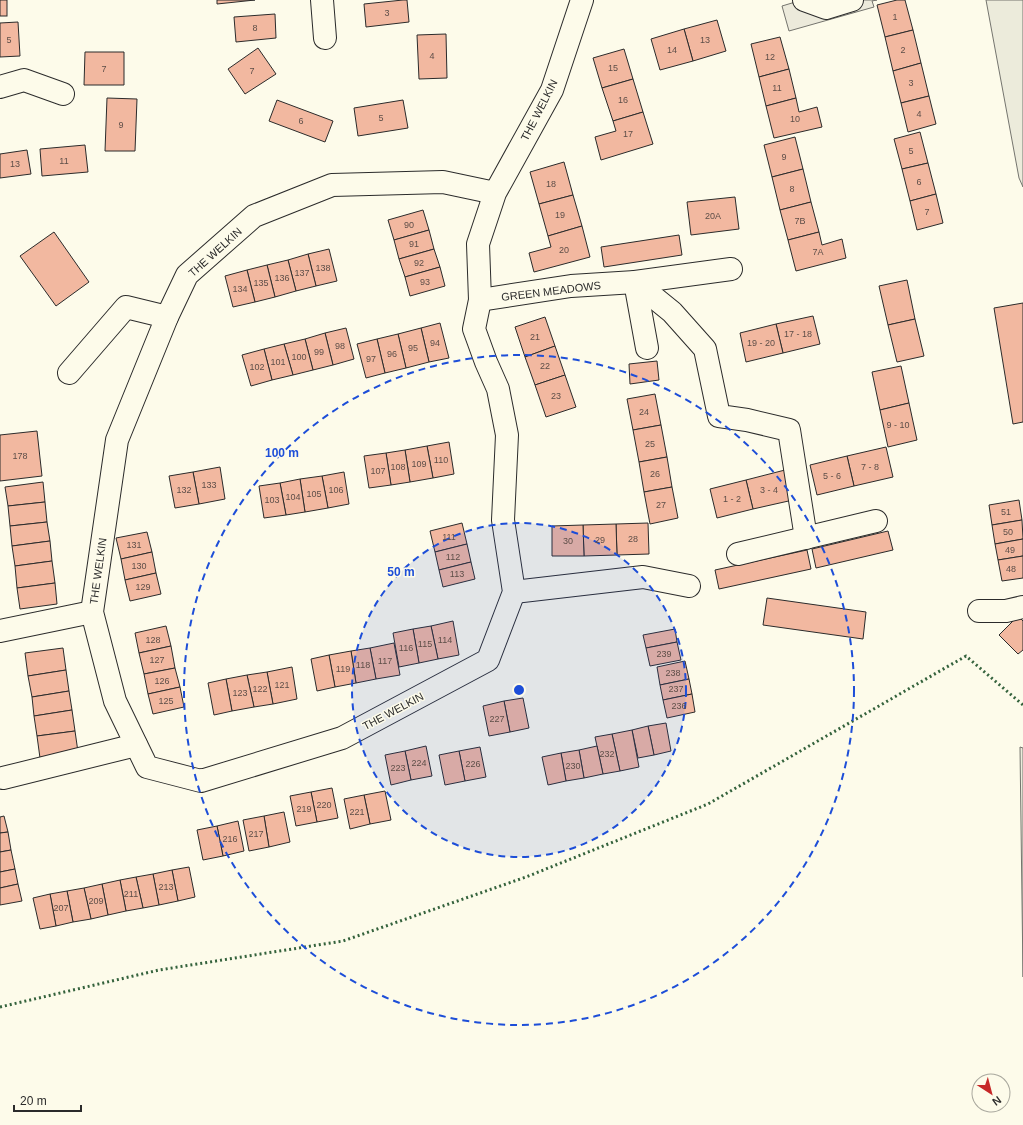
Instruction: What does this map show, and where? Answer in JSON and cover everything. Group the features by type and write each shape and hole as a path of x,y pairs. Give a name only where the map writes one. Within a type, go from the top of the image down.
{"street":[{"path":"322,0 325,38"},
{"name":"THE WELKIN","path":"494,194 443,182 332,185 254,216 187,275 167,317 117,440 92,612 115,701 146,767 201,781 342,738 488,660 514,592 503,520 507,435 498,389 474,329 480,300 478,244 494,194 552,90 582,0"},
{"path":"804,0 826,8 852,0"},
{"path":"0,87 24,80 64,94"},
{"path":"635,282 731,269"},
{"path":"635,282 647,348"},
{"path":"635,282 672,312 705,349 719,416 747,420 789,430 806,538"},
{"name":"GREEN MEADOWS","path":"480,300 571,286 635,282"},
{"path":"69,373 126,307 167,317"},
{"path":"738,554 876,521"},
{"path":"514,592 643,577 689,586"},
{"path":"979,611 1006,611 1023,607"},
{"path":"0,631 92,612"},
{"path":"3,778 136,745"}],"shaded area":[{"path":"802,0 877,0 872,1 874,7 789,31 782,6"},
{"path":"986,0 1023,0 1023,187 1019,178"},
{"path":"1020,747 1023,748 1023,977"}],"building":[{"path":"0,0 7,0 7,16 0,16"},
{"path":"217,0 255,0 217,4"},
{"path":"407,0 409,22 366,27 364,4"},
{"path":"897,0 905,0 913,30 885,37 877,5"},
{"path":"275,14 276,38 236,42 234,17"},
{"path":"717,20 726,51 693,61 684,29"},
{"path":"18,22 20,56 0,57 0,23"},
{"path":"684,29 693,61 660,70 651,39"},
{"path":"913,30 921,63 893,71 885,37"},
{"path":"446,34 447,78 419,79 417,35"},
{"path":"780,37 789,69 759,77 751,44"},
{"path":"258,48 276,74 245,94 228,69"},
{"path":"624,49 633,79 602,88 593,58"},
{"path":"85,52 124,52 124,85 84,85"},
{"path":"921,63 929,96 901,103 893,71"},
{"path":"789,69 796,98 766,106 759,77"},
{"path":"633,79 643,112 613,121 602,88"},
{"path":"929,96 936,124 908,132 901,103"},
{"path":"107,98 137,99 135,151 105,151"},
{"path":"796,98 799,112 817,107 822,127 774,138 766,106"},
{"path":"277,100 333,121 325,142 269,121"},
{"path":"403,100 408,128 358,136 354,108"},
{"path":"643,112 653,144 601,160 595,137 616,131 613,121"},
{"path":"920,132 928,163 902,169 894,139"},
{"path":"795,137 803,169 772,177 764,145"},
{"path":"85,145 88,172 42,176 40,149"},
{"path":"27,150 31,174 0,178 0,154"},
{"path":"564,162 573,195 539,204 530,172"},
{"path":"928,163 936,194 910,201 902,169"},
{"path":"803,169 811,202 780,210 772,177"},
{"path":"936,194 943,223 917,230 910,201"},
{"path":"573,195 582,226 548,236 539,204"},
{"path":"735,197 739,229 691,235 687,202"},
{"path":"811,202 819,232 788,240 780,210"},
{"path":"423,210 429,230 394,240 388,220"},
{"path":"582,226 590,257 534,272 529,253 551,247 548,236"},
{"path":"429,230 434,249 399,259 394,240"},
{"path":"54,232 89,282 56,306 20,256"},
{"path":"819,232 822,245 842,239 846,258 796,271 788,240"},
{"path":"679,235 682,255 604,267 601,247"},
{"path":"329,249 337,281 316,286 308,254"},
{"path":"434,249 440,267 405,277 399,259"},
{"path":"308,254 316,286 296,291 288,260"},
{"path":"288,260 296,291 275,297 267,265"},
{"path":"267,265 275,297 255,302 247,270"},
{"path":"440,267 445,286 410,296 405,277"},
{"path":"247,270 255,302 233,307 225,276"},
{"path":"907,280 915,319 888,325 879,286"},
{"path":"1023,303 1023,422 1013,424 994,308"},
{"path":"813,316 820,344 783,353 776,324"},
{"path":"545,317 555,346 525,357 515,327"},
{"path":"915,319 924,356 897,362 888,325"},
{"path":"440,323 449,358 429,362 421,328"},
{"path":"776,324 783,353 746,362 740,333"},
{"path":"346,328 354,359 333,365 325,333"},
{"path":"421,328 429,362 406,368 398,334"},
{"path":"325,333 333,365 313,370 305,339"},
{"path":"398,334 406,368 385,373 377,339"},
{"path":"305,339 313,370 293,375 284,344"},
{"path":"377,339 385,373 366,378 357,344"},
{"path":"284,344 293,375 272,380 264,349"},
{"path":"555,346 565,375 535,385 525,357"},
{"path":"264,349 272,380 251,386 242,355"},
{"path":"657,361 659,380 630,384 629,364"},
{"path":"901,366 909,403 880,410 872,372"},
{"path":"565,375 576,407 546,417 535,385"},
{"path":"655,394 661,425 633,430 627,399"},
{"path":"909,403 917,440 888,447 880,410"},
{"path":"661,425 667,457 639,462 633,430"},
{"path":"37,431 42,476 0,481 0,435"},
{"path":"449,442 454,474 433,478 427,446"},
{"path":"427,446 433,478 410,482 405,450"},
{"path":"886,447 893,477 854,486 847,456"},
{"path":"405,450 410,482 391,485 386,453"},
{"path":"386,453 391,485 369,488 364,456"},
{"path":"847,456 854,486 817,495 810,465"},
{"path":"667,457 672,487 644,492 639,462"},
{"path":"220,467 225,499 199,504 193,472"},
{"path":"785,470 793,500 753,509 746,480"},
{"path":"193,472 199,504 175,508 169,476"},
{"path":"344,472 349,504 328,508 322,476"},
{"path":"322,476 328,508 305,512 300,479"},
{"path":"300,479 305,512 286,515 280,483"},
{"path":"746,480 753,509 717,518 710,489"},
{"path":"43,482 45,502 8,506 5,487"},
{"path":"280,483 286,515 264,518 259,486"},
{"path":"672,487 678,518 650,524 644,492"},
{"path":"1019,500 1022,520 992,525 989,505"},
{"path":"45,502 47,522 10,526 8,506"},
{"path":"1022,520 1023,539 995,544 992,525"},
{"path":"47,522 50,541 12,546 10,526"},
{"path":"462,523 467,544 435,552 430,531"},
{"path":"648,523 649,554 617,555 616,524"},
{"path":"616,524 617,555 584,556 583,525"},
{"path":"583,525 584,556 552,556 552,526"},
{"path":"888,531 893,550 816,568 812,549"},
{"path":"147,532 152,552 121,559 116,538"},
{"path":"1023,539 1023,556 998,560 995,544"},
{"path":"50,541 52,561 15,566 12,546"},
{"path":"467,544 471,562 439,570 435,552"},
{"path":"807,550 811,569 719,589 715,570"},
{"path":"152,552 156,573 125,580 121,559"},
{"path":"1023,556 1023,578 1002,581 998,560"},
{"path":"52,561 55,583 17,588 15,566"},
{"path":"471,562 475,579 443,587 439,570"},
{"path":"156,573 161,594 130,601 125,580"},
{"path":"55,583 57,604 20,609 17,588"},
{"path":"767,598 866,612 863,639 763,625"},
{"path":"1018,616 1023,621 1023,650 1018,654 999,635"},
{"path":"453,621 459,655 438,659 431,626"},
{"path":"166,626 171,646 139,653 135,633"},
{"path":"431,626 438,659 419,663 413,629"},
{"path":"413,629 419,663 399,667 393,633"},
{"path":"675,629 677,642 646,648 643,635"},
{"path":"677,642 681,660 650,666 646,648"},
{"path":"394,643 400,675 376,679 370,648"},
{"path":"171,646 175,668 144,674 139,653"},
{"path":"63,648 66,670 28,676 25,653"},
{"path":"370,648 376,679 356,683 351,651"},
{"path":"351,651 356,683 335,687 329,655"},
{"path":"329,655 335,687 317,691 311,659"},
{"path":"685,661 689,679 660,685 657,667"},
{"path":"292,667 297,699 273,704 267,672"},
{"path":"175,668 180,687 148,694 144,674"},
{"path":"66,670 69,691 32,697 28,676"},
{"path":"267,672 273,704 254,707 247,675"},
{"path":"247,675 254,707 232,711 226,679"},
{"path":"226,679 232,711 214,715 208,683"},
{"path":"689,679 692,694 663,700 660,685"},
{"path":"180,687 184,707 153,714 148,694"},
{"path":"69,691 72,710 34,716 32,697"},
{"path":"692,694 695,712 667,718 663,700"},
{"path":"523,698 529,728 510,732 504,701"},
{"path":"504,701 510,732 489,736 483,706"},
{"path":"72,710 75,731 37,736 34,716"},
{"path":"666,723 671,751 654,755 648,726"},
{"path":"648,726 654,755 638,758 632,730"},
{"path":"632,730 639,767 620,771 612,734"},
{"path":"75,731 78,752 40,758 37,736"},
{"path":"612,734 620,771 603,774 595,737"},
{"path":"426,746 432,776 411,780 405,751"},
{"path":"597,746 603,774 584,778 579,750"},
{"path":"480,747 486,777 465,781 459,751"},
{"path":"579,750 584,778 566,781 561,753"},
{"path":"405,751 411,780 391,785 385,755"},
{"path":"459,751 465,781 445,785 439,755"},
{"path":"561,753 566,781 548,785 542,757"},
{"path":"332,788 338,818 317,822 311,792"},
{"path":"385,791 391,820 370,824 364,795"},
{"path":"311,792 317,822 296,826 290,796"},
{"path":"364,795 370,824 350,829 344,799"},
{"path":"284,812 290,842 269,847 264,816"},
{"path":"4,816 8,832 0,833 0,817"},
{"path":"264,816 269,847 249,851 243,820"},
{"path":"238,821 244,851 223,856 217,826"},
{"path":"217,826 223,856 203,860 197,830"},
{"path":"8,832 11,850 0,852 0,833"},
{"path":"11,850 15,869 0,872 0,852"},
{"path":"189,867 195,897 178,901 172,870"},
{"path":"15,869 18,884 0,888 0,872"},
{"path":"172,870 178,901 159,905 153,874"},
{"path":"153,874 159,905 143,908 136,877"},
{"path":"136,877 143,908 126,911 120,880"},
{"path":"120,880 126,911 108,915 102,884"},
{"path":"18,884 22,901 0,905 0,888"},
{"path":"102,884 108,915 91,919 84,888"},
{"path":"84,888 91,919 73,922 67,891"},
{"path":"67,891 73,922 56,926 50,894"},
{"path":"50,894 56,926 40,929 33,898"}],"hedge":[{"path":"0,1007 159,970 343,941 526,877 708,804 966,656 1023,705"}]}
